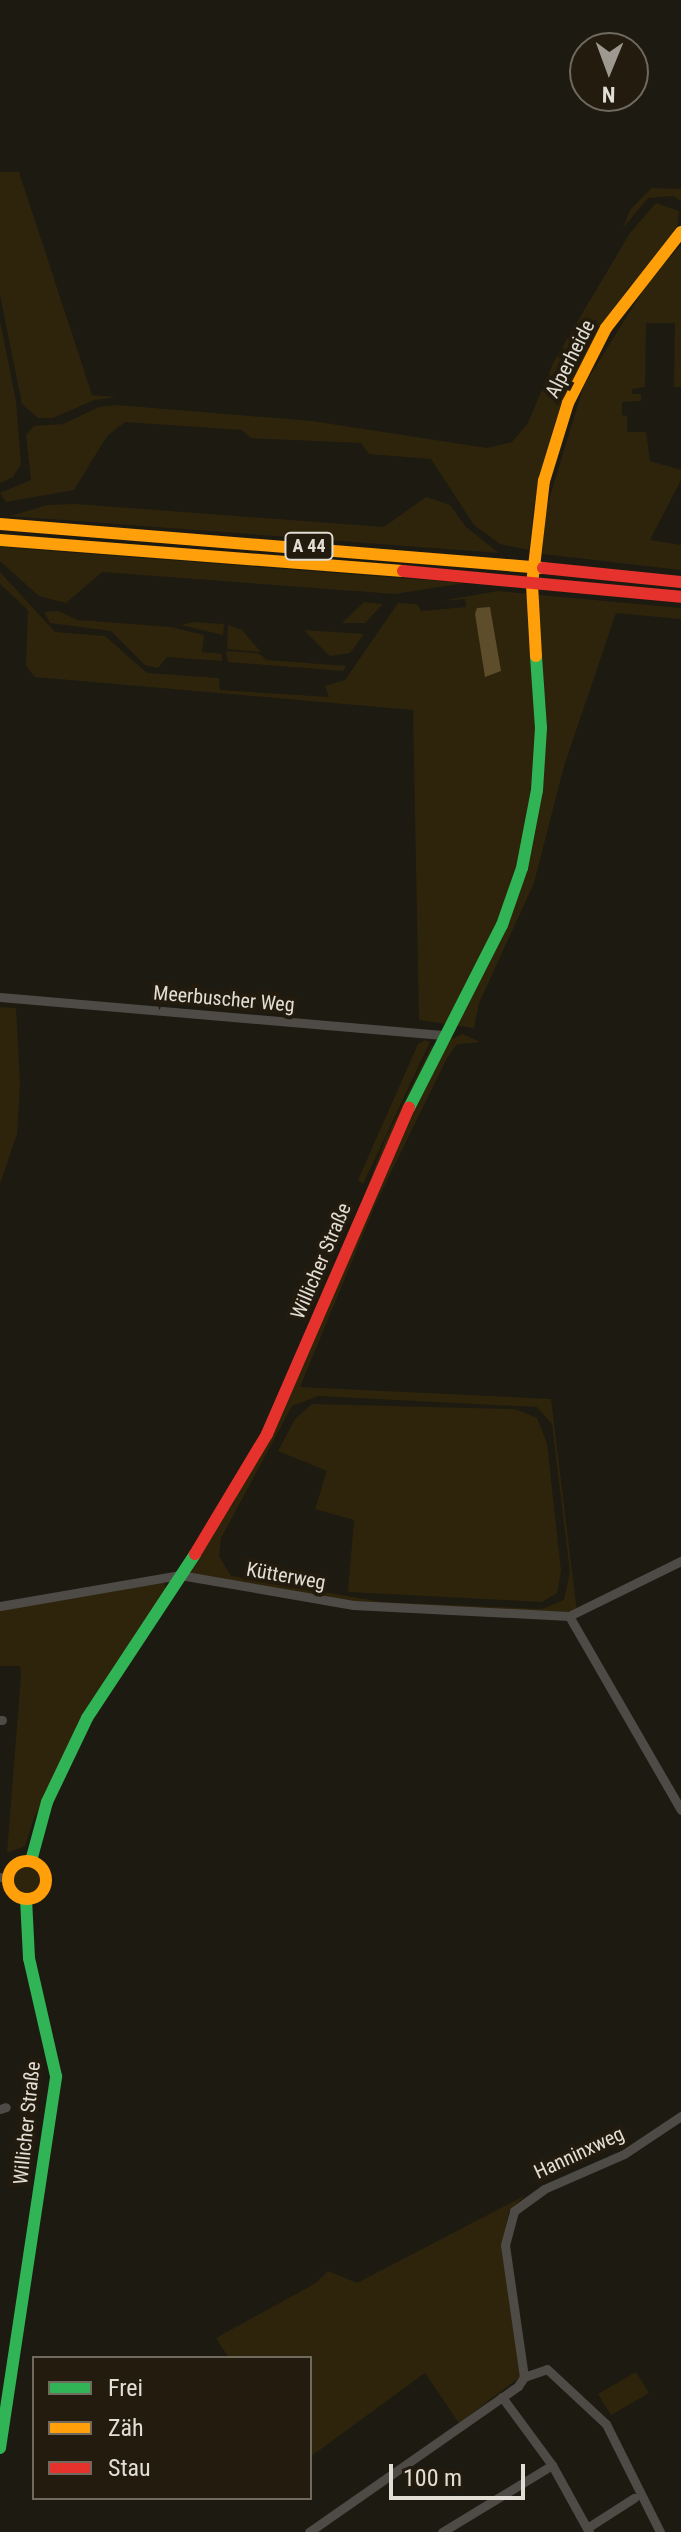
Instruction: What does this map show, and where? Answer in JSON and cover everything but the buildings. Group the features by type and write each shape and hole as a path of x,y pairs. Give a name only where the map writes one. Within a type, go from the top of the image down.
{"main road":[{"name":"Alperheide","path":"535,640 536,524 554,441 584,369 606,328 681,232"},
{"name":"A 44","path":"0,524 305,545 681,582"},
{"name":"A 44","path":"0,540 307,561 681,597"},
{"name":"Willicher Straße","path":"31,1861 47,1802 87,1718 230,1502 267,1434 445,1035 502,925 529,841 541,728 535,640"},
{"path":"31,1861 43,1869 47,1881 38,1897 26,1899 13,1892 4,1877 16,1865 31,1861"},
{"name":"Willicher Straße","path":"0,2448 56,2076 55,2054 29,1958 26,1899"}],"street":[{"name":"Meerbuscher Weg","path":"0,997 445,1035"},
{"name":"Kütterweg","path":"0,1606 180,1575 353,1605 569,1616 681,1561"},
{"path":"569,1616 681,1810"},
{"name":"Hanninxweg","path":"524,2377 505,2245 514,2211 544,2189 624,2154 681,2116"},
{"path":"309,2532 502,2397 535,2370 553,2371 606,2424 660,2532"},
{"path":"502,2397 552,2465 588,2530 634,2498"},
{"path":"442,2532 552,2465"},
{"path":"460,2521 467,2532"}],"shaded area":[{"path":"0,172 19,172 92,395 117,397 94,400 53,418 38,418 22,404 0,295"},
{"path":"652,188 681,189 681,201 673,196 648,198 623,228 630,210"},
{"path":"656,203 679,211 677,232 627,290 575,376 556,421 534,505 529,550 500,544 474,525 431,459 369,454 361,443 251,438 242,430 125,422 107,436 74,490 6,502 0,493 31,480 26,435 34,426 63,424 99,407 117,405 312,421 487,448 512,442 528,423 554,361 630,233"},
{"path":"681,245 681,387 674,387 675,323 646,323 645,387 632,389 632,394 641,394 641,401 622,402 622,415 627,416 627,432 646,432 650,461 681,470 681,480 650,540 681,545 681,570 542,554 546,509 584,385 651,278"},
{"path":"0,321 16,401 21,464 13,477 0,483"},
{"path":"426,497 450,505 466,527 499,553 10,516 48,505 76,504 384,527"},
{"path":"0,547 465,583 395,594 102,572 66,603 39,596 0,561"},
{"path":"0,572 55,632 105,636 147,673 219,678 220,690 329,697 325,686 345,680 398,603 417,604 421,611 466,607 465,599 441,601 498,591 681,608 681,619 616,613 564,766 534,883 479,1003 474,1028 419,1020 413,710 35,677 26,666 28,610 0,584"},
{"path":"364,602 383,604 365,623 342,623"},
{"path":"490,607 501,671 485,677 475,614 477,608"},
{"path":"58,611 78,620 171,627 204,635 202,652 222,654 222,661 167,657 158,668 145,665 111,631 50,623 44,612"},
{"path":"193,622 224,624 223,635 181,625"},
{"path":"228,625 242,630 261,652 227,649"},
{"path":"304,630 364,634 350,653 330,656"},
{"path":"226,651 258,653 267,660 346,666 343,671 228,662"},
{"path":"0,1007 16,1008 20,1084 17,1134 0,1184"},
{"path":"463,1034 480,1042 457,1044 447,1058 377,1201 300,1387 551,1399 577,1612 381,1606 191,1573 190,1567 233,1504 447,1041","holes":["318,1396 537,1407 552,1424 570,1572 564,1600 542,1609 382,1602 231,1576 219,1556 221,1538 292,1406"]},
{"path":"425,1040 430,1042 363,1184 358,1180 418,1044"},
{"path":"432,1045 433,1048 354,1223 385,1140"},
{"path":"312,1404 515,1409 537,1418 547,1443 561,1571 557,1593 542,1602 348,1592 354,1520 315,1509 327,1471 278,1451 295,1419"},
{"path":"164,1582 166,1589 34,1818 25,1846 7,1853 21,1675 20,1666 0,1666 0,1609"},
{"path":"28,1866 38,1871 43,1881 38,1891 28,1896 18,1891 13,1881 18,1871"},
{"path":"526,2195 509,2211 502,2244 520,2377 459,2423 425,2373 312,2456 312,2356 228,2356 216,2338 316,2283 328,2271 357,2283"},
{"path":"636,2372 649,2393 611,2415 598,2394"}],"traffic: fast":[{"path":"409,1108 502,925 522,868 537,790 541,728 536,656"},
{"path":"31,1861 47,1802 87,1718 195,1554"},
{"path":"0,2448 56,2076 29,1958 26,1899"}],"traffic: slow":[{"path":"536,656 532,584 544,481 568,403 606,328 681,232"},
{"path":"0,524 543,568"},
{"path":"0,540 403,571"},
{"path":"27,1861 41,1866 46,1880 41,1894 27,1899 13,1894 8,1880 13,1866 27,1861"}],"traffic: jam":[{"path":"543,568 681,582"},
{"path":"403,571 681,597"},
{"path":"195,1554 267,1434 409,1108"}]}
